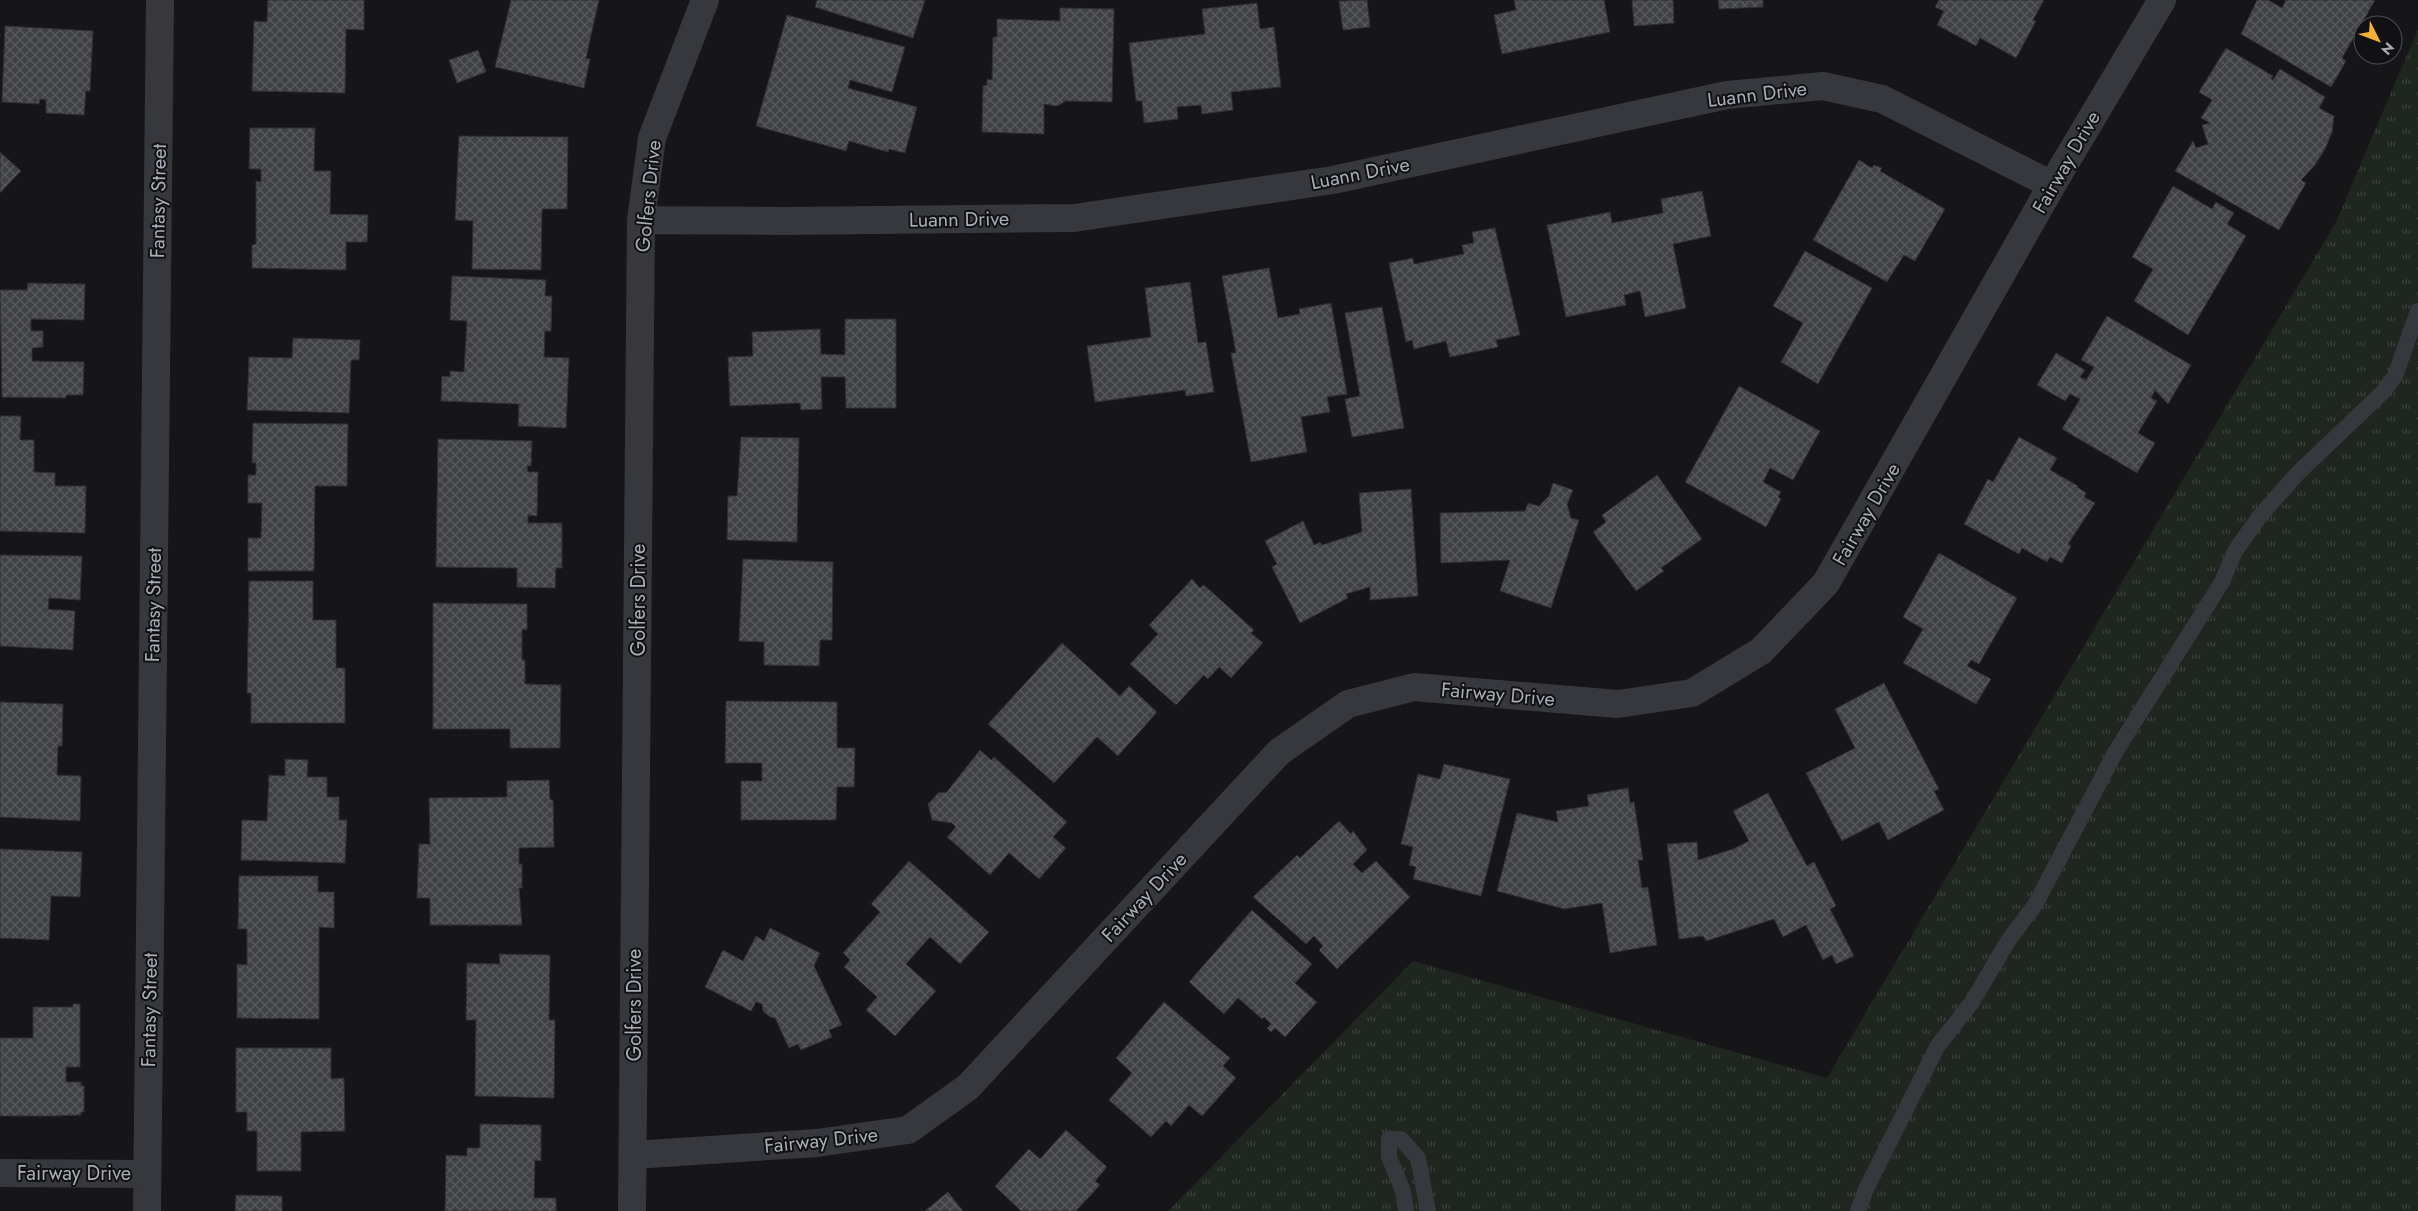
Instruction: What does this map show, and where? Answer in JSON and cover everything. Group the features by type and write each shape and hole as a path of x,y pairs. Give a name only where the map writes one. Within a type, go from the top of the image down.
{"street":[{"name":"Fantasy Street","path":"147,1211 160,0"},
{"name":"Golfers Drive","path":"632,1211 641,220 652,138 704,0"},
{"name":"Fairway Drive","path":"633,1154 818,1143 908,1130 968,1087 1279,752 1348,704 1414,687 1618,704 1692,693 1761,651 1826,583 2052,185 2162,0"},
{"name":"Luann Drive","path":"641,220 1074,218 1333,180 1726,96 1823,86 1882,99 2052,185"},
{"name":"Fairway Drive","path":"0,1173 147,1174"}],"lane":[{"path":"1858,1211 1866,1189 1937,1047 1972,1002 2008,941 2035,905 2116,751 2222,582 2235,551 2260,516 2298,473 2382,393 2395,376 2418,311"},
{"path":"1406,1211 1403,1190 1389,1157 1389,1139 1401,1139 1418,1158 1428,1211"}],"green space":[{"path":"2418,29 2418,1211 1168,1211 1413,961 1827,1078 2336,222"}],"building":[{"path":"268,0 364,0 364,30 346,29 345,93 252,91 254,21 267,22"},
{"path":"511,0 599,0 586,58 590,59 584,88 495,67"},
{"path":"817,0 925,0 913,38 815,7"},
{"path":"1367,0 1370,27 1343,30 1339,1"},
{"path":"1514,0 1604,0 1610,32 1502,54 1494,15 1516,10"},
{"path":"1632,0 1673,0 1674,23 1634,26"},
{"path":"1718,0 1763,0 1763,7 1719,9"},
{"path":"1939,0 2044,0 2033,20 2036,21 2016,58 1980,38 1976,46 1937,25 1944,11 1935,7"},
{"path":"2257,0 2268,0 2282,8 2286,0 2375,0 2366,15 2353,15 2353,39 2342,58 2346,61 2331,87 2241,34"},
{"path":"1257,3 1260,29 1274,27 1281,87 1231,92 1233,110 1202,114 1201,105 1177,107 1178,119 1144,123 1142,101 1136,101 1129,43 1205,34 1202,9"},
{"path":"1060,8 1114,9 1112,102 1066,101 1057,106 1044,104 1044,134 982,132 983,86 987,85 987,79 992,80 993,37 997,37 997,19 1060,21"},
{"path":"787,15 905,47 892,92 850,80 848,88 917,107 905,153 889,149 888,152 849,141 846,151 756,126"},
{"path":"5,26 93,31 90,91 86,91 84,115 46,113 46,100 40,99 39,104 2,102"},
{"path":"2226,48 2273,76 2271,79 2273,80 2280,69 2325,97 2319,108 2334,116 2332,132 2325,149 2315,165 2301,180 2306,183 2279,230 2175,171 2193,141 2196,148 2208,144 2202,125 2210,123 2201,118 2212,100 2199,92"},
{"path":"478,50 486,72 457,83 449,60"},
{"path":"250,128 315,128 314,171 331,171 330,214 368,215 367,242 346,242 346,270 252,268 252,245 256,244 256,181 261,182 261,169 249,169"},
{"path":"459,136 568,137 567,209 542,209 541,270 472,269 473,221 455,220"},
{"path":"0,152 21,171 0,193"},
{"path":"1859,160 1872,168 1874,165 1882,168 1880,171 1945,209 1915,261 1904,255 1887,282 1813,240"},
{"path":"2173,186 2212,209 2216,202 2234,213 2227,224 2246,236 2188,335 2134,301 2153,269 2132,257"},
{"path":"1702,191 1711,236 1673,244 1686,308 1645,317 1640,291 1624,295 1626,305 1566,317 1547,225 1610,212 1612,223 1663,213 1661,199"},
{"path":"1495,228 1520,335 1496,340 1498,347 1450,357 1446,341 1414,349 1412,340 1406,342 1389,263 1413,258 1414,264 1464,254 1462,245 1474,243 1472,232"},
{"path":"1805,251 1872,288 1818,384 1781,362 1803,323 1773,306"},
{"path":"1269,268 1278,318 1300,314 1299,309 1331,303 1347,394 1327,397 1330,412 1301,417 1307,452 1251,462 1231,353 1236,353 1222,276"},
{"path":"452,276 546,280 545,296 552,296 551,331 545,331 544,357 569,358 566,428 518,426 519,404 441,401 442,376 450,377 450,371 464,372 467,321 450,320"},
{"path":"1190,282 1198,343 1206,342 1214,392 1186,396 1185,390 1095,402 1087,346 1151,337 1145,288"},
{"path":"28,283 85,284 84,320 31,319 31,331 43,331 43,347 32,348 32,361 84,362 83,395 66,395 66,398 2,397 0,290 27,290"},
{"path":"1382,307 1404,428 1352,437 1345,399 1360,396 1345,313"},
{"path":"2107,316 2191,365 2168,404 2155,390 2151,398 2157,401 2138,433 2155,443 2137,473 2062,429 2080,399 2070,394 2065,401 2037,385 2056,353 2085,370 2080,377 2086,380 2094,367 2081,360"},
{"path":"845,319 896,319 896,408 846,408 845,377 821,377 822,409 801,410 800,403 730,406 728,357 753,356 752,332 820,329 821,354 845,355"},
{"path":"293,338 360,340 359,360 351,360 349,413 247,410 249,357 292,358"},
{"path":"1739,386 1820,431 1793,480 1770,468 1763,482 1781,492 1778,497 1781,499 1766,527 1685,482"},
{"path":"0,416 21,416 20,440 34,440 34,472 55,473 55,486 86,486 85,533 0,531"},
{"path":"253,423 348,424 347,486 315,486 314,571 248,571 248,538 261,538 262,503 248,503 248,475 256,475 256,463 252,463"},
{"path":"741,437 799,438 797,542 727,540 728,496 737,496"},
{"path":"2019,437 2057,458 2050,470 2078,486 2086,493 2084,497 2095,503 2068,544 2071,546 2062,563 2050,557 2047,562 2022,548 2019,554 1964,524 1988,479 1993,482"},
{"path":"438,439 532,441 531,466 527,466 528,472 538,472 537,516 528,515 528,523 562,523 562,568 556,568 555,588 517,587 517,568 436,567"},
{"path":"1657,475 1702,539 1661,568 1664,571 1636,591 1593,532 1606,522 1602,515"},
{"path":"1553,483 1573,490 1567,504 1571,518 1579,520 1551,608 1500,591 1510,560 1441,563 1440,513 1525,511 1528,503 1539,506 1549,496"},
{"path":"1411,489 1418,596 1370,600 1370,587 1346,594 1348,598 1300,623 1272,567 1277,564 1265,541 1303,521 1314,545 1320,542 1322,545 1362,532 1359,493"},
{"path":"1939,553 2017,598 1979,664 1971,660 1967,666 1991,679 1976,704 1903,663 1923,629 1903,617"},
{"path":"0,555 82,556 80,600 49,598 48,609 75,611 73,650 0,646"},
{"path":"743,559 833,562 832,640 820,640 819,666 764,665 764,642 739,641"},
{"path":"1192,579 1200,588 1204,585 1254,630 1251,633 1263,643 1231,678 1219,667 1208,679 1204,675 1176,705 1130,664 1158,634 1149,625"},
{"path":"249,581 313,581 313,620 336,620 336,668 345,668 345,723 251,723 251,693 247,693"},
{"path":"433,603 527,604 527,630 522,629 522,660 525,660 525,684 561,685 560,748 510,748 510,729 433,729"},
{"path":"1062,643 1120,696 1129,686 1157,712 1118,756 1097,737 1054,783 988,724"},
{"path":"1884,683 1939,789 1934,791 1944,810 1888,840 1879,822 1842,841 1806,773 1855,748 1835,709"},
{"path":"726,701 837,702 837,748 855,748 854,787 837,787 836,820 741,820 741,781 762,781 762,763 725,763"},
{"path":"0,702 63,704 62,746 58,746 57,775 81,776 80,821 0,817"},
{"path":"980,750 991,760 994,757 1067,822 1053,837 1066,848 1039,879 1009,853 990,875 947,837 956,827 952,823 932,820 928,804 939,792 946,793"},
{"path":"285,759 308,760 307,777 327,777 327,797 339,797 339,820 347,820 345,863 241,860 242,820 267,821 269,775 285,776"},
{"path":"1444,764 1510,779 1481,896 1413,879 1416,867 1409,865 1413,847 1401,844 1418,774 1440,779"},
{"path":"549,780 550,800 553,800 554,847 519,848 519,864 522,864 522,888 519,888 522,925 430,925 430,898 417,898 419,844 430,844 429,798 507,797 507,781"},
{"path":"1628,788 1630,803 1634,802 1643,860 1638,860 1642,888 1648,887 1657,945 1610,953 1602,903 1564,909 1497,891 1517,813 1558,822 1556,811 1589,806 1587,795"},
{"path":"1768,793 1807,866 1814,862 1836,906 1830,909 1854,956 1836,964 1832,955 1823,960 1806,925 1783,937 1774,919 1706,941 1703,936 1679,939 1667,844 1697,842 1698,860 1733,849 1749,841 1733,811"},
{"path":"1339,821 1351,834 1353,831 1367,850 1353,864 1362,873 1376,861 1410,897 1337,969 1319,950 1323,946 1314,936 1306,944 1253,897 1297,855 1300,858"},
{"path":"0,849 82,852 80,897 51,896 49,940 0,938"},
{"path":"909,861 989,932 960,964 930,937 906,964 936,991 895,1036 866,1010 877,997 844,967 850,960 843,953 880,912 871,904"},
{"path":"239,876 318,876 318,892 334,892 334,928 319,927 319,1019 237,1018 237,964 247,965 247,929 238,929"},
{"path":"1252,910 1312,964 1295,983 1317,1002 1285,1037 1275,1028 1271,1032 1267,1028 1271,1024 1264,1017 1262,1019 1238,998 1224,1014 1189,982"},
{"path":"770,928 820,953 814,966 842,1025 829,1030 832,1037 801,1050 798,1044 789,1048 775,1018 770,1017 763,1011 762,1004 756,1002 751,1011 705,987 723,950 743,961 756,936 764,941"},
{"path":"499,954 550,955 549,1020 555,1020 554,1098 475,1096 476,1020 466,1020 467,963 500,964"},
{"path":"1164,1002 1230,1058 1223,1066 1236,1078 1202,1116 1189,1105 1171,1126 1166,1121 1151,1137 1109,1100 1132,1073 1116,1058"},
{"path":"73,1004 80,1004 80,1067 66,1067 66,1082 81,1082 81,1086 84,1086 84,1112 81,1112 81,1115 0,1116 0,1038 33,1038 33,1007 73,1007"},
{"path":"236,1048 331,1048 331,1079 344,1078 345,1131 301,1132 301,1171 257,1171 257,1131 247,1131 247,1112 236,1112"},
{"path":"480,1124 541,1125 541,1161 535,1160 534,1198 556,1198 556,1211 445,1211 446,1155 467,1156 467,1148 480,1148"},
{"path":"1066,1130 1107,1167 1095,1181 1100,1185 1076,1211 1021,1211 995,1186 1029,1149 1040,1159"},
{"path":"948,1192 963,1211 925,1211"},
{"path":"236,1195 282,1196 282,1211 235,1211"}]}
